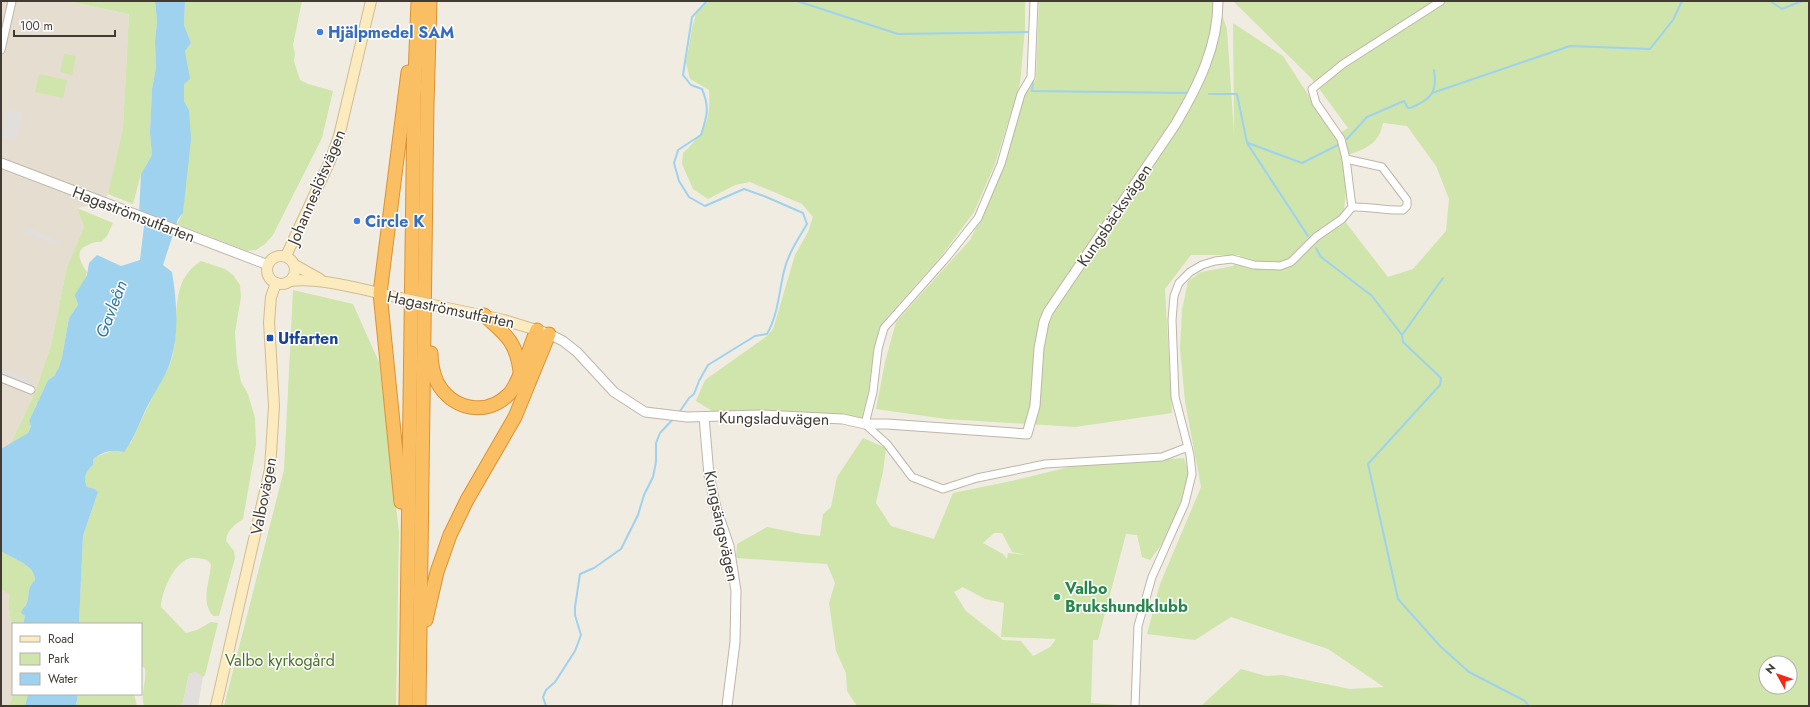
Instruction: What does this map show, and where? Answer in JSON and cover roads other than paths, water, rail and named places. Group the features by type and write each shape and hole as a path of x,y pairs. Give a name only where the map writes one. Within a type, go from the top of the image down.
{"highway":[{"path":"406,706 416,33 418,1"},
{"path":"419,706 427,104 430,1"},
{"path":"408,561 380,293 405,91 416,33"},
{"path":"425,281 433,372 437,381 448,397 465,406 483,408 494,405 509,393 543,332"},
{"path":"484,315 511,341 519,360 520,371"},
{"path":"420,647 437,572 450,535 467,500 515,417 543,332"}],"main road":[{"name":"Johanneslötsvägen","path":"286,256 330,161 339,136 371,1"},
{"path":"276,284 269,278 267,269 268,265 273,258 277,256 286,256"},
{"name":"Hagaströmsutfarten","path":"286,256 293,261 295,265 329,283"},
{"path":"290,281 295,274 295,265"},
{"name":"Hagaströmsutfarten","path":"276,284 286,284 290,281 310,280 329,283 484,315 543,332"},
{"name":"Valbovägen","path":"216,706 270,469 274,406 269,322 271,297 276,284"}],"street":[{"path":"1,50 12,1"},
{"path":"1034,1 1031,77 1021,94 1001,164 978,218 947,257 884,328 878,349 873,392 865,424 887,444 912,477 943,490 977,478 1045,464 1162,457 1188,448"},
{"name":"Kungsbäcksvägen","path":"1027,434 1035,406 1039,348 1044,322 1048,312 1175,126 1193,95 1208,62 1213,44 1218,1"},
{"path":"1135,706 1138,626 1152,577 1185,503 1192,474 1188,448 1175,397 1173,375 1172,320 1174,296 1179,283 1190,272 1202,265 1215,261 1232,259 1254,265 1280,266 1291,262 1316,237 1342,219 1352,207 1346,159 1341,139 1316,103 1312,89 1343,64 1441,1"},
{"path":"1346,159 1382,168 1408,200 1407,206 1403,210 1393,211 1378,207 1352,207"},
{"name":"Hagaströmsutfarten","path":"2,165 132,212 268,265"},
{"name":"Kungsladuvägen","path":"543,332 563,342 578,352 614,392 646,412 687,417 761,415 811,417 843,419 865,424 887,424 1027,434"},
{"path":"1,378 31,390"},
{"name":"Kungsängsvägen","path":"704,417 709,475 716,508 729,546 736,591 735,642 728,706"}],"water":[{"name":"Gavleån","path":"155,1 185,1 184,25 191,43 185,51 190,79 184,84 184,101 189,110 191,139 183,213 178,219 163,265 172,272 174,284 176,333 172,357 166,373 146,409 128,447 124,452 107,452 96,457 93,460 93,465 86,475 85,481 87,487 95,489 98,492 83,536 79,623 23,623 25,616 21,613 21,611 26,605 30,586 35,580 34,574 27,566 1,551 1,449 28,433 31,426 29,421 48,380 54,376 59,367 69,318 78,305 75,295 87,275 89,263 97,255 121,266 140,260 145,218 139,215 141,174 152,155 150,133 152,89 156,68 155,42 157,22"},
{"path":"28,695 78,695 76,706 25,706"}],"waterway":[{"path":"678,414 689,398 694,394 708,365 755,336 767,334 774,319 782,279 788,259 807,224 803,213 744,189 705,206 689,197 679,181 674,163 678,150 701,135 707,112 702,89 691,85 683,75 692,17 707,1"},
{"path":"797,1 898,34 1028,32"},
{"path":"1432,93 1570,46 1650,49 1673,20 1682,1"},
{"path":"1770,1 1782,9 1802,1"},
{"path":"1347,139 1367,117 1404,101 1408,108 1410,108 1427,99 1431,95 1435,85 1434,70"},
{"path":"1033,80 1032,91 1188,93"},
{"path":"1209,94 1237,94 1247,143 1308,236"},
{"path":"1248,143 1302,163 1338,145"},
{"path":"1316,248 1321,257 1372,296 1402,335 1403,342 1441,378 1440,385 1368,464 1398,599 1440,646 1469,672 1525,701 1529,706"},
{"path":"1402,335 1443,278"},
{"path":"546,706 543,697 546,690 555,682 575,651 581,635 575,615 580,574 594,568 621,549 638,515 644,495 653,477 656,462 656,443 660,433 674,418"}],"place":[{"name":"Hjälpmedel SAM","path":"320,32"},
{"name":"Circle K","path":"357,221"},
{"name":"Utfarten","path":"270,338"},
{"name":"Valbo Brukshundklubb","path":"1057,597"}],"park label":[{"name":"Valbo kyrkogård","path":"280,660"}]}
